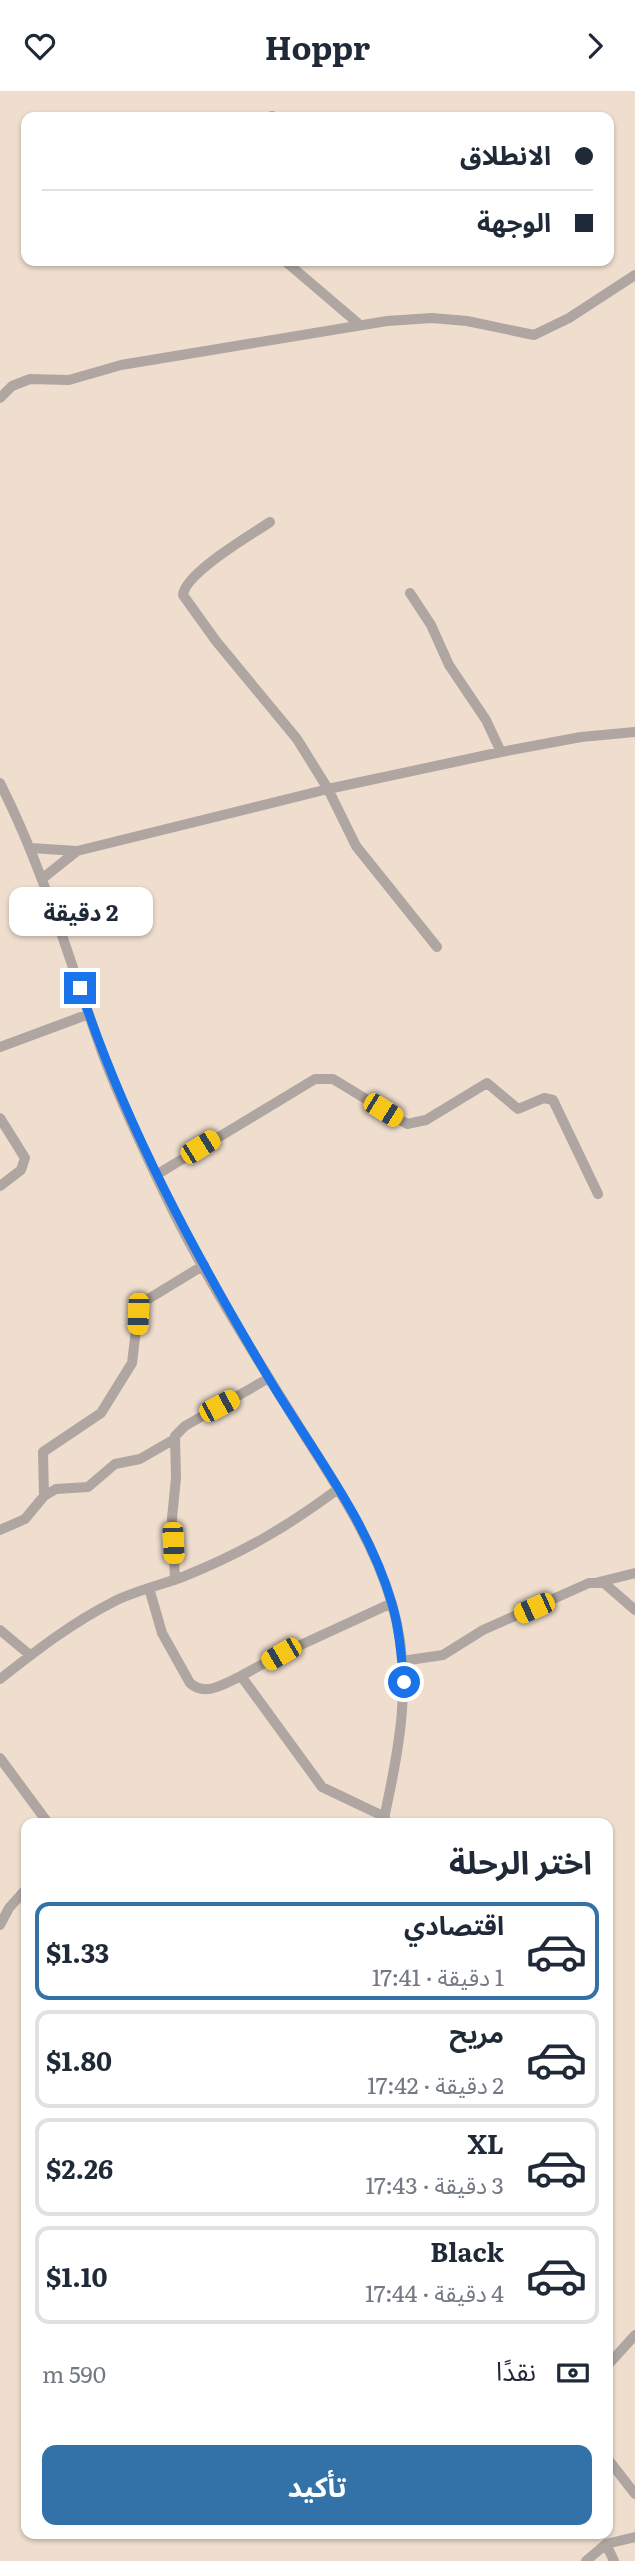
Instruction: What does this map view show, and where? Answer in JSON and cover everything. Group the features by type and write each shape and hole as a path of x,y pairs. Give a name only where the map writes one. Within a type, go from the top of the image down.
{"street":[{"path":"291,266 360,325"},
{"path":"0,398 12,386 30,379 69,380 121,365 360,325 432,318 485,323 534,335 569,318 635,275"},
{"path":"270,522 203,569 186,586 183,595 216,641 298,739 328,789 356,846 437,947"},
{"path":"410,593 430,625 449,664 486,720 501,751"},
{"path":"31,848 77,851 328,789 501,751 635,731"},
{"path":"0,783 43,878 121,1101 156,1175 269,1378 370,1545 392,1602 402,1661 402,1730 384,1818"},
{"path":"43,878 77,851"},
{"path":"0,1047 89,1014"},
{"path":"156,1175 315,1079 333,1079 407,1124 426,1120 487,1083 518,1109 544,1098 555,1102 597,1194"},
{"path":"0,1118 24,1158 21,1170 0,1186"},
{"path":"44,1496 43,1452 101,1413 132,1363 141,1307 153,1295 204,1265"},
{"path":"0,1530 30,1515 44,1496 64,1487 88,1487 115,1464 140,1459 173,1440 185,1426 269,1378"},
{"path":"173,1440 176,1470 172,1518 175,1580"},
{"path":"0,1679 55,1635 97,1611 149,1588 175,1580 272,1535 338,1489"},
{"path":"402,1661 443,1655 483,1630 579,1586 635,1573"},
{"path":"599,1582 610,1587 635,1610"},
{"path":"149,1588 162,1633 193,1686 209,1689 241,1677 281,1654 392,1602"},
{"path":"0,1630 30,1655"},
{"path":"241,1677 322,1787 380,1818"},
{"path":"0,1758 44,1818"},
{"path":"0,1925 9,1908 21,1898"},
{"path":"613,2359 635,2335"},
{"path":"613,2466 635,2494"},
{"path":"586,2561 606,2544 635,2537"},
{"path":"606,2544 614,2561"}],"route":[{"path":"80,988 120,1096 176,1216 269,1378 360,1525 373,1552 392,1602 401,1647 404,1682"}]}
